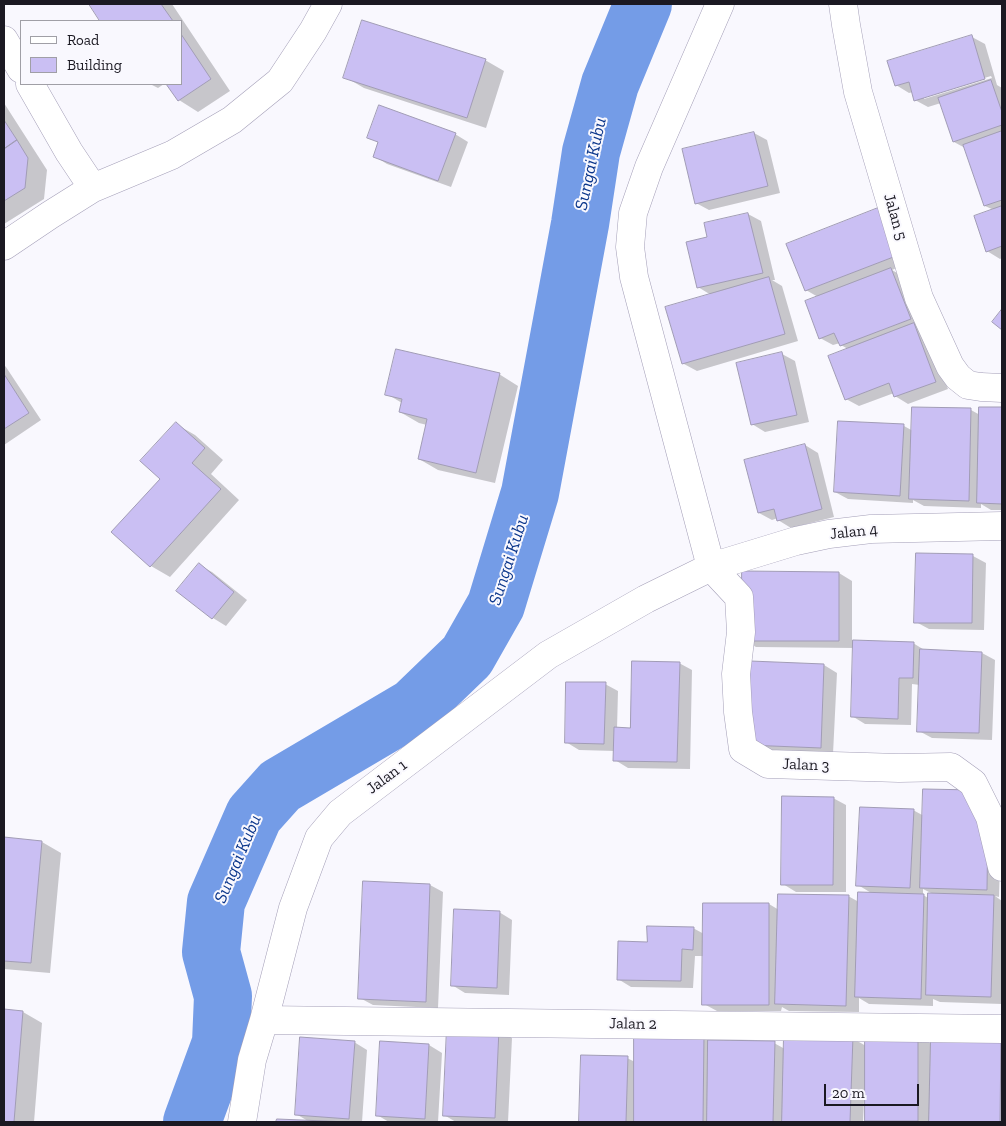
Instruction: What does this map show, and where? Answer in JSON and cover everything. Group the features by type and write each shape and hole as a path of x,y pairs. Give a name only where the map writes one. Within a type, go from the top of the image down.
{"street":[{"path":"4,246 93,188 172,155 232,120 280,80 313,31 328,4"},
{"path":"711,567 634,277 630,247 632,213 649,166 720,4"},
{"name":"Jalan 5","path":"843,4 858,92 919,298 950,366 958,377 968,385 1002,388"},
{"path":"4,40 20,67"},
{"path":"31,85 69,152 93,188"},
{"name":"Jalan 4","path":"711,567 829,534 871,529 1002,526"},
{"name":"Jalan 3","path":"711,567 739,597 741,632 736,674 738,712 743,749 768,764 900,768 950,767 973,783 990,817 1002,867"},
{"name":"Jalan 1","path":"242,1122 252,1060 293,908 319,838 340,813 548,655 646,599 711,567"},
{"name":"Jalan 2","path":"264,1020 1002,1029"}],"building":[{"path":"89,4 161,4 172,20 99,20"},
{"path":"362,20 486,59 467,118 343,78"},
{"path":"972,35 985,79 914,101 909,82 895,86 887,61"},
{"path":"182,36 211,79 178,101 167,85 182,85"},
{"path":"991,80 1002,112 1002,125 953,142 938,98"},
{"path":"379,105 456,133 438,181 373,157 378,142 367,138"},
{"path":"4,120 17,140 4,149"},
{"path":"1002,131 1002,200 984,206 963,145"},
{"path":"754,132 768,186 695,204 682,149"},
{"path":"17,140 28,158 25,188 4,201 4,149"},
{"path":"1002,206 1002,246 986,252 974,216"},
{"path":"878,208 896,256 805,291 786,244"},
{"path":"748,213 763,273 697,288 686,242 707,237 704,223"},
{"path":"891,268 911,319 840,346 834,333 819,339 805,301"},
{"path":"769,277 785,334 682,364 665,307"},
{"path":"1002,309 1002,330 992,322"},
{"path":"914,323 936,382 894,397 889,383 845,400 828,356"},
{"path":"396,349 500,373 476,473 418,459 427,419 399,412 402,399 385,395"},
{"path":"782,352 797,415 751,425 736,363"},
{"path":"4,374 29,413 4,429"},
{"path":"912,407 971,408 969,501 909,499"},
{"path":"979,407 1002,407 1002,504 977,503"},
{"path":"838,421 904,424 900,496 834,492"},
{"path":"176,422 205,448 192,463 221,489 150,567 111,532 160,479 140,461"},
{"path":"805,444 822,509 777,521 774,509 758,513 744,460"},
{"path":"916,553 973,554 972,623 914,623"},
{"path":"199,563 234,592 212,619 176,591"},
{"path":"742,571 839,572 839,641 742,641"},
{"path":"853,640 914,642 913,678 899,678 898,719 851,717"},
{"path":"920,649 982,652 979,733 917,732"},
{"path":"632,661 680,662 677,762 613,761 614,727 630,728"},
{"path":"750,661 824,664 821,748 747,745"},
{"path":"566,682 606,682 604,744 565,743"},
{"path":"923,789 975,790 988,818 987,890 920,888"},
{"path":"782,796 834,797 833,885 781,885"},
{"path":"860,807 914,809 910,888 856,886"},
{"path":"4,837 42,841 31,963 4,961"},
{"path":"363,881 430,884 426,1002 358,999"},
{"path":"858,892 924,894 921,999 855,997"},
{"path":"928,893 994,895 991,997 926,995"},
{"path":"778,894 849,895 846,1006 775,1004"},
{"path":"703,903 769,903 769,1005 702,1005"},
{"path":"454,909 500,911 497,988 451,986"},
{"path":"647,926 694,927 693,950 682,949 681,981 617,980 618,941 647,942"},
{"path":"4,1009 23,1011 14,1122 4,1122"},
{"path":"447,1027 499,1029 495,1118 443,1116"},
{"path":"784,1034 853,1036 850,1122 782,1122"},
{"path":"865,1034 918,1035 918,1121 865,1121"},
{"path":"634,1036 704,1036 703,1122 634,1122"},
{"path":"931,1036 1001,1037 1000,1122 929,1122"},
{"path":"300,1037 355,1041 349,1119 295,1115"},
{"path":"708,1040 775,1041 773,1122 707,1122"},
{"path":"380,1041 429,1044 425,1119 376,1116"},
{"path":"581,1055 628,1056 626,1122 579,1122"},
{"path":"277,1119 349,1122 276,1122"}],"waterway":[{"name":"Sungai Kubu","path":"192,1122 221,1043 223,996 211,952 216,902 254,815 280,786 414,707 467,656 496,605 530,493 580,224 591,152 610,84 643,4"}]}
